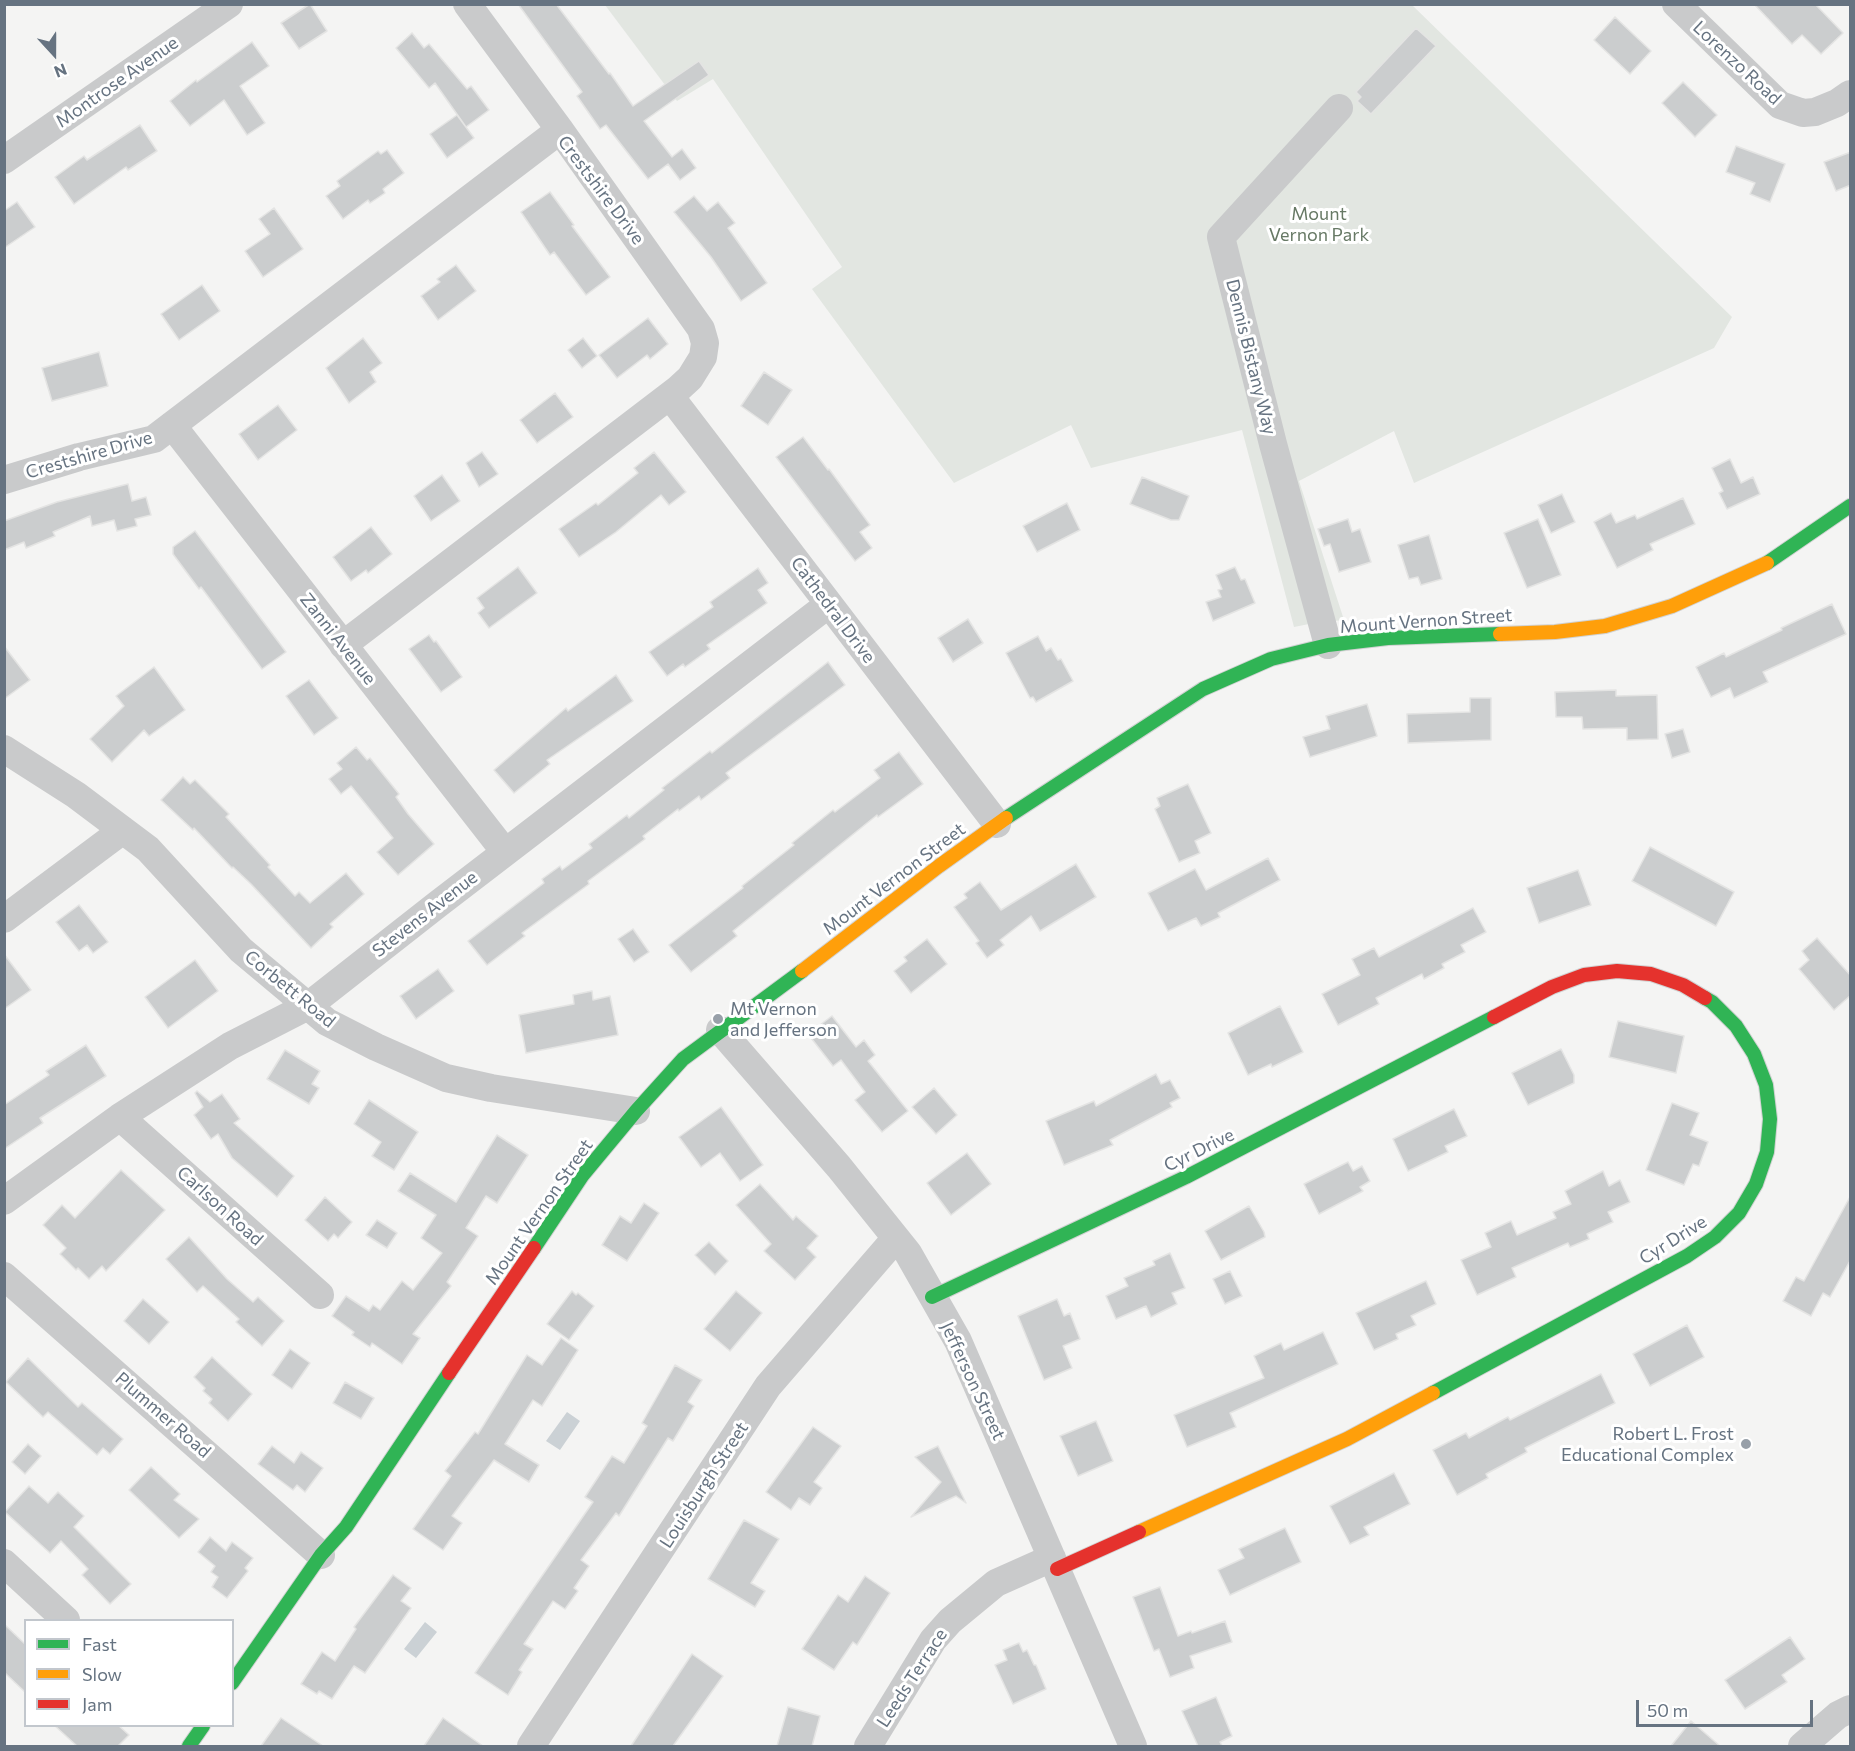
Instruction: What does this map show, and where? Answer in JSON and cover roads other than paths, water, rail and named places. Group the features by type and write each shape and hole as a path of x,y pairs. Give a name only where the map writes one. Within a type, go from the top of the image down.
{"main road":[{"name":"Mount Vernon Street","path":"234,1680 321,1555 346,1527 582,1176 636,1111 683,1059 939,866 997,824 1203,689 1271,659 1328,645 1388,638 1556,632 1605,626 1672,606 1764,565 1851,506"},
{"name":"Cyr Drive","path":"932,1297 1186,1177 1552,987 1584,975 1617,971 1651,974 1683,985 1712,1002 1736,1026 1754,1054 1766,1085 1770,1119 1767,1152 1756,1184 1739,1213 1715,1237 1656,1272 1347,1439 1054,1563"}],"street":[{"name":"Montrose Avenue","path":"4,160 229,4"},
{"path":"467,4 560,130"},
{"name":"Lorenzo Road","path":"1676,4 1779,105 1803,113 1826,108 1851,94"},
{"name":"Dennis Bistany Way","path":"1328,645 1273,444 1221,237 1340,108"},
{"name":"Crestshire Drive","path":"4,480 79,457 153,439 560,130 701,329 705,343 703,357 690,378 669,396 343,645"},
{"name":"Cathedral Drive","path":"669,396 997,824"},
{"name":"Zanni Avenue","path":"172,425 505,852"},
{"name":"Stevens Avenue","path":"4,1201 120,1117 230,1047 308,1006 829,604"},
{"name":"Corbett Road","path":"4,749 76,795 148,849 241,950 327,1022 446,1078 491,1088 636,1111"},
{"path":"4,919 123,830"},
{"name":"Jefferson Street","path":"720,1030 839,1167 908,1254 958,1341 1133,1746"},
{"name":"Carlson Road","path":"120,1117 320,1295"},
{"name":"Louisburgh Street","path":"531,1746 768,1386 896,1238"},
{"name":"Plummer Road","path":"4,1276 321,1555"},
{"path":"4,1563 65,1619"},
{"name":"Leeds Terrace","path":"868,1746 933,1641 950,1621 996,1583 1054,1563"},
{"path":"1802,1746 1838,1715 1851,1709"}],"place":[{"name":"Mt Vernon and Jefferson","path":"718,1019"},
{"name":"Robert L. Frost Educational Complex","path":"1746,1444"}],"park label":[{"name":"Mount Vernon Park","path":"1319,224"}]}
